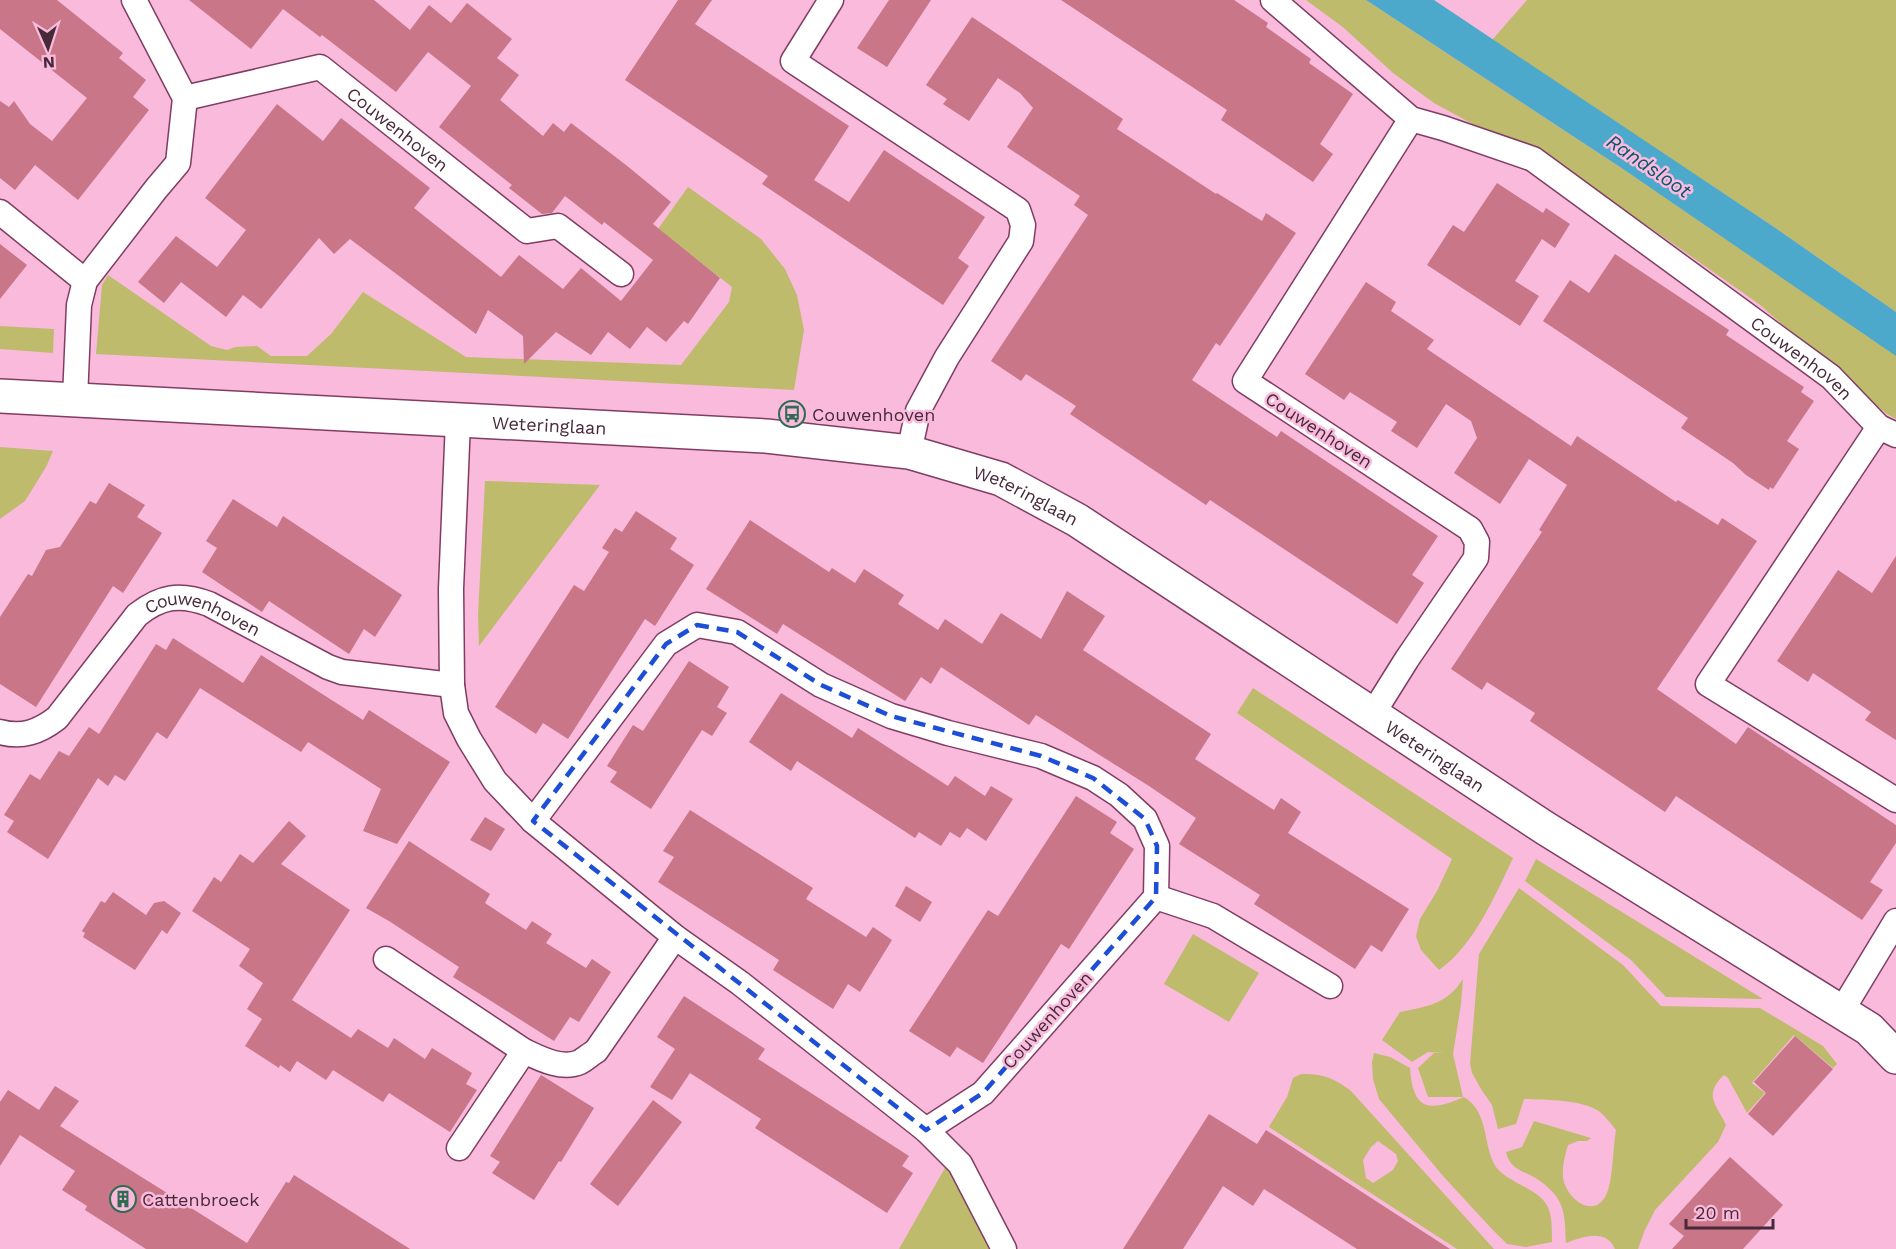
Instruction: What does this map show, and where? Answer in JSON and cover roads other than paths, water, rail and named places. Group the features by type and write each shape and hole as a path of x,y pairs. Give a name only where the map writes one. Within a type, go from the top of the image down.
{"street":[{"path":"75,399 79,305 85,281 178,163 185,98 134,0"},
{"path":"831,0 793,61 1018,210 1023,225 1021,242 946,357 918,411 909,452"},
{"name":"Couwenhoven","path":"1273,0 1411,119 1533,159 1831,378 1887,431 1708,684 1896,801"},
{"name":"Couwenhoven","path":"185,98 320,67 527,231 558,226 621,274"},
{"name":"Couwenhoven","path":"1372,715 1476,558 1478,542 1470,529 1245,381 1411,119"},
{"path":"0,212 85,281"},
{"name":"Weteringlaan","path":"0,396 766,436 909,452 1001,479 1077,520 1545,828 1869,1029 1896,1057"},
{"path":"458,421 451,589 452,685 456,713 495,781 533,821 675,937 740,983 926,1130 960,1164 1004,1249"},
{"name":"Couwenhoven","path":"0,732 10,735 27,734 44,729 57,718 137,615 151,604 178,597 209,604 328,667 342,672 452,685"},
{"path":"533,821 666,645 697,625 737,632 820,685 891,716 1041,756 1093,778 1119,795 1145,819 1157,846 1156,897 1213,916 1330,986"},
{"name":"Couwenhoven","path":"926,1130 983,1093 1156,897"},
{"path":"1841,1012 1896,921"},
{"path":"386,959 524,1051 543,1060 560,1064 579,1062 596,1051 675,937"},
{"path":"459,1148 524,1051"}],"water":[{"name":"Randsloot","path":"1366,0 1434,0 1774,227 1896,312 1896,356 1623,169"}],"place":[{"name":"Couwenhoven","path":"792,414"},
{"name":"Cattenbroeck","path":"123,1199"}]}
